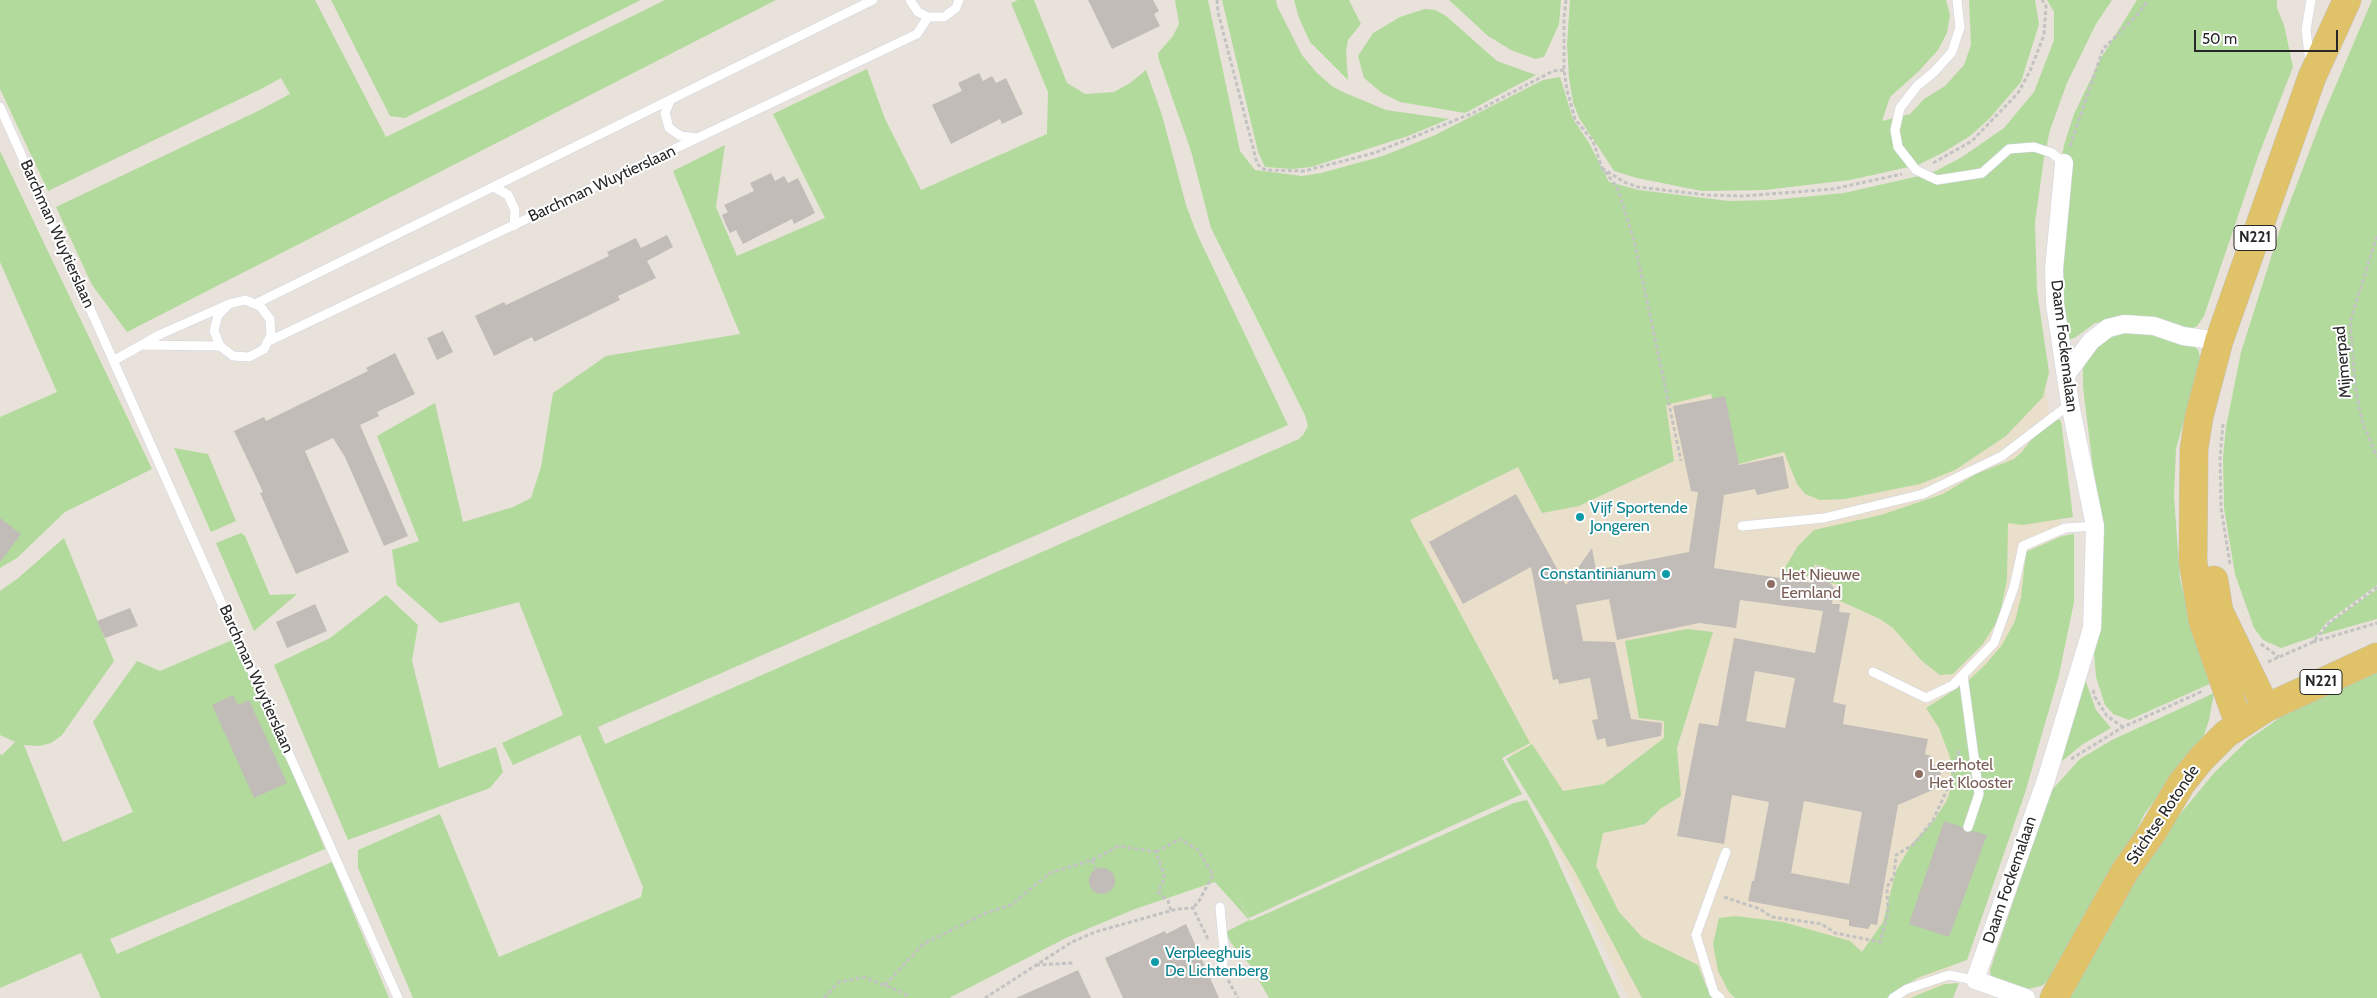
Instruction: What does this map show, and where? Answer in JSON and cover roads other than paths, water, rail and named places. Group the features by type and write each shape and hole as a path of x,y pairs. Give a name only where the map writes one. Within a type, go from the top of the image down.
{"main road":[{"name":"N221","path":"2239,724 2203,622 2193,562 2194,449 2199,417 2220,341 2312,76 2347,0"},
{"name":"N221","path":"2194,485 2207,538 2219,612 2266,708"},
{"name":"Stichtse Rotonde","path":"2054,998 2105,905 2181,784 2202,758 2239,724 2266,708 2377,657"}],"street":[{"name":"Daam Fockemalaan","path":"1975,980 2046,780 2092,628 2095,526 2070,404 2055,304 2054,268 2064,163"},
{"path":"2066,375 2090,341 2108,328 2124,324 2154,326 2183,336 2220,341"},
{"path":"1975,980 2026,998"}],"lane":[{"name":"Barchman Wuytierslaan","path":"113,360 161,334 229,304 245,300 255,304 873,0"},
{"path":"910,0 918,12 928,17 944,17 956,8 959,0"},
{"path":"1957,0 1960,27 1952,52 1934,72 1917,86 1900,108 1895,130 1898,147 1916,170 1937,180 1982,173 2010,149 2034,147 2052,152 2064,163"},
{"path":"2311,0 2306,30 2312,76"},
{"name":"Barchman Wuytierslaan","path":"141,346 220,346 233,356 249,357 264,349 267,342 917,34 928,17"},
{"path":"670,101 665,113 669,128 681,136 698,138"},
{"name":"Barchman Wuytierslaan","path":"0,107 398,998"},
{"path":"494,187 508,196 515,210 514,226"},
{"path":"220,346 214,331 218,315 229,304"},
{"path":"255,304 260,306 270,319 271,335 267,342"},
{"path":"1742,526 1824,518 1923,494 2002,456 2070,404"},
{"path":"1873,672 1926,698 1953,685 1994,643 2014,587 2023,546 2065,528 2095,526"},
{"path":"1963,675 1979,794 1968,826"},
{"path":"1720,998 1714,994 1696,935 1726,852"},
{"path":"1220,907 1224,950 1222,970"},
{"path":"1894,998 1907,989 1949,975 1975,980"}],"place":[{"name":"Vijf Sportende Jongeren","path":"1580,517"},
{"name":"Constantinianum","path":"1666,574"},
{"name":"Het Nieuwe Eemland","path":"1771,584"},
{"name":"Leerhotel Het Klooster","path":"1919,774"},
{"name":"Verpleeghuis De Lichtenberg","path":"1155,962"}]}
